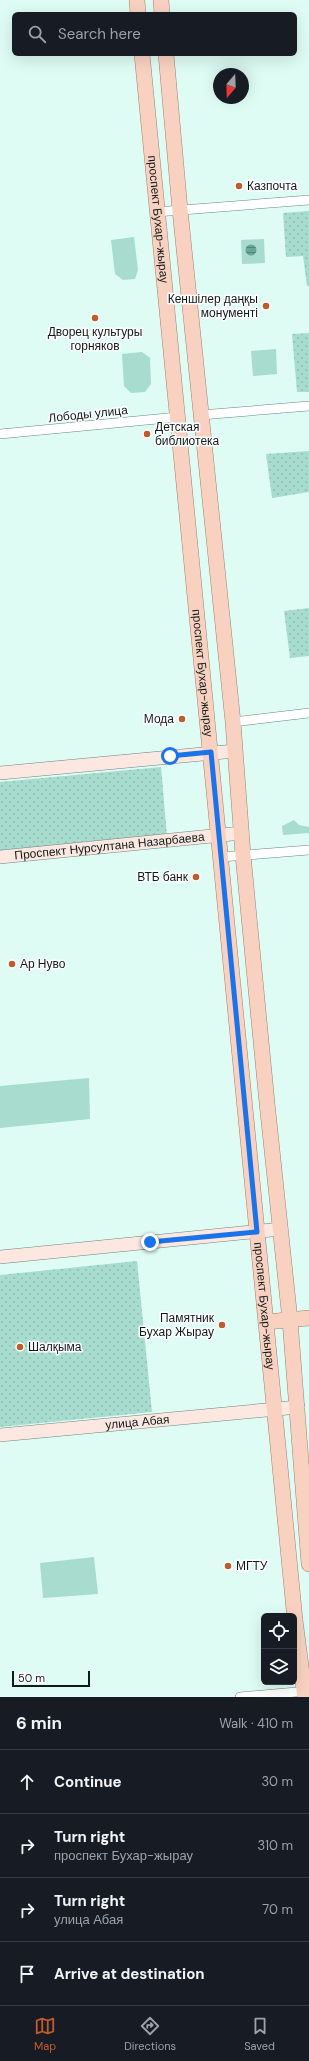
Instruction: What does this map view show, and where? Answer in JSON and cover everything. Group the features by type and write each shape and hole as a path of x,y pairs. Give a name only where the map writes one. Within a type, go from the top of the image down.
{"main road":[{"path":"137,0 138,12"},
{"path":"161,0 162,12"},
{"name":"проспект Бухар-жырау","path":"142,56 156,212 178,417 295,1620 306,1693"},
{"name":"проспект Бухар-жырау","path":"166,56 180,210 233,722 243,855 290,1320 298,1407 309,1564"},
{"path":"0,772 235,751"},
{"name":"Проспект Нурсултана Назарбаева","path":"0,857 242,833"},
{"path":"0,1257 281,1229"},
{"path":"266,1322 309,1318"},
{"name":"улица Абая","path":"0,1435 298,1407"}],"street":[{"path":"156,212 309,200"},
{"path":"201,415 309,406"},
{"name":"Лободы улица","path":"0,434 178,417"},
{"path":"233,722 309,713"},
{"path":"221,857 309,850"},
{"path":"240,1697 306,1693"}],"shaded area":[{"path":"309,211 309,286 307,286 303,256 286,257 283,213"},
{"path":"134,237 138,270 135,279 123,280 115,274 111,240"},
{"path":"264,239 265,263 242,264 241,240"},
{"path":"251,244 255,246 257,250 255,254 251,256 247,254 245,250 247,246"},
{"path":"309,333 309,392 297,392 292,334"},
{"path":"276,349 277,374 253,376 251,351"},
{"path":"142,352 150,358 151,384 145,392 131,393 124,386 122,354"},
{"path":"309,451 309,492 272,498 266,454"},
{"path":"309,608 309,656 290,658 284,611"},
{"path":"161,767 167,836 0,851 0,782"},
{"path":"294,820 299,825 309,827 309,833 283,835 282,826"},
{"path":"89,1078 90,1119 0,1128 0,1086"},
{"path":"137,1261 152,1412 0,1427 0,1275"},
{"path":"94,1557 98,1594 43,1598 40,1563"}],"place":[{"name":"Казпочта","path":"239,186"},
{"name":"Кеншілер даңқы монументі","path":"266,306"},
{"name":"Дворец культуры горняков","path":"95,318"},
{"name":"Детская библиотека","path":"147,434"},
{"name":"Мода","path":"182,719"},
{"name":"ВТБ банк","path":"196,877"},
{"name":"Ар Нуво","path":"12,964"},
{"name":"Памятник Бухар Жырау","path":"222,1325"},
{"name":"Шалқыма","path":"20,1347"},
{"name":"МГТУ","path":"228,1566"}],"route":[{"path":"150,1242 257,1232 211,752 170,756"}]}
